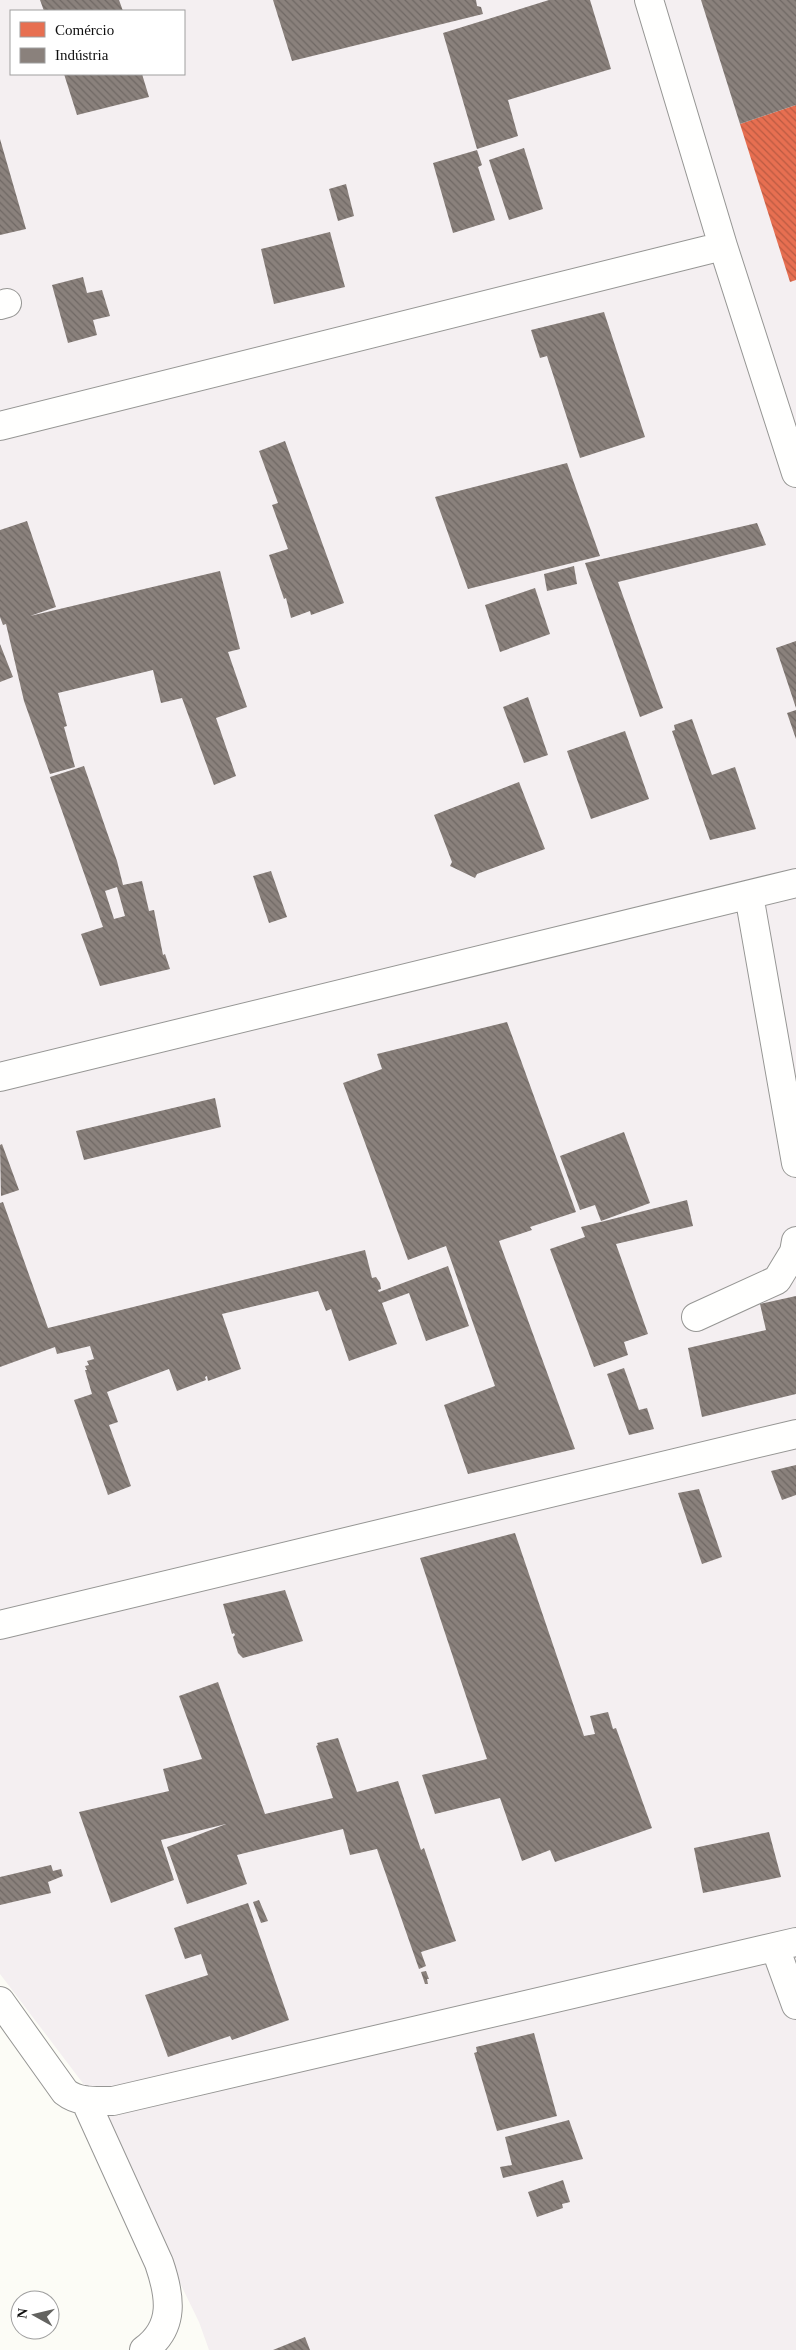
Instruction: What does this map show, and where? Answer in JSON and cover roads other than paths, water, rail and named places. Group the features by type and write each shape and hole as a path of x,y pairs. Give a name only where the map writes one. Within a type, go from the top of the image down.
{"lane":[{"path":"649,0 723,246 796,473"},
{"path":"0,426 723,246"},
{"path":"0,1077 796,883"},
{"path":"749,895 796,1163"},
{"path":"696,1317 777,1280 794,1252 796,1241"},
{"path":"0,1625 796,1434"},
{"path":"0,2001 65,2092 85,2100 113,2101 786,1944 796,2005"},
{"path":"85,2100 159,2263 168,2289 166,2320 161,2332 152,2344 144,2350"}]}
